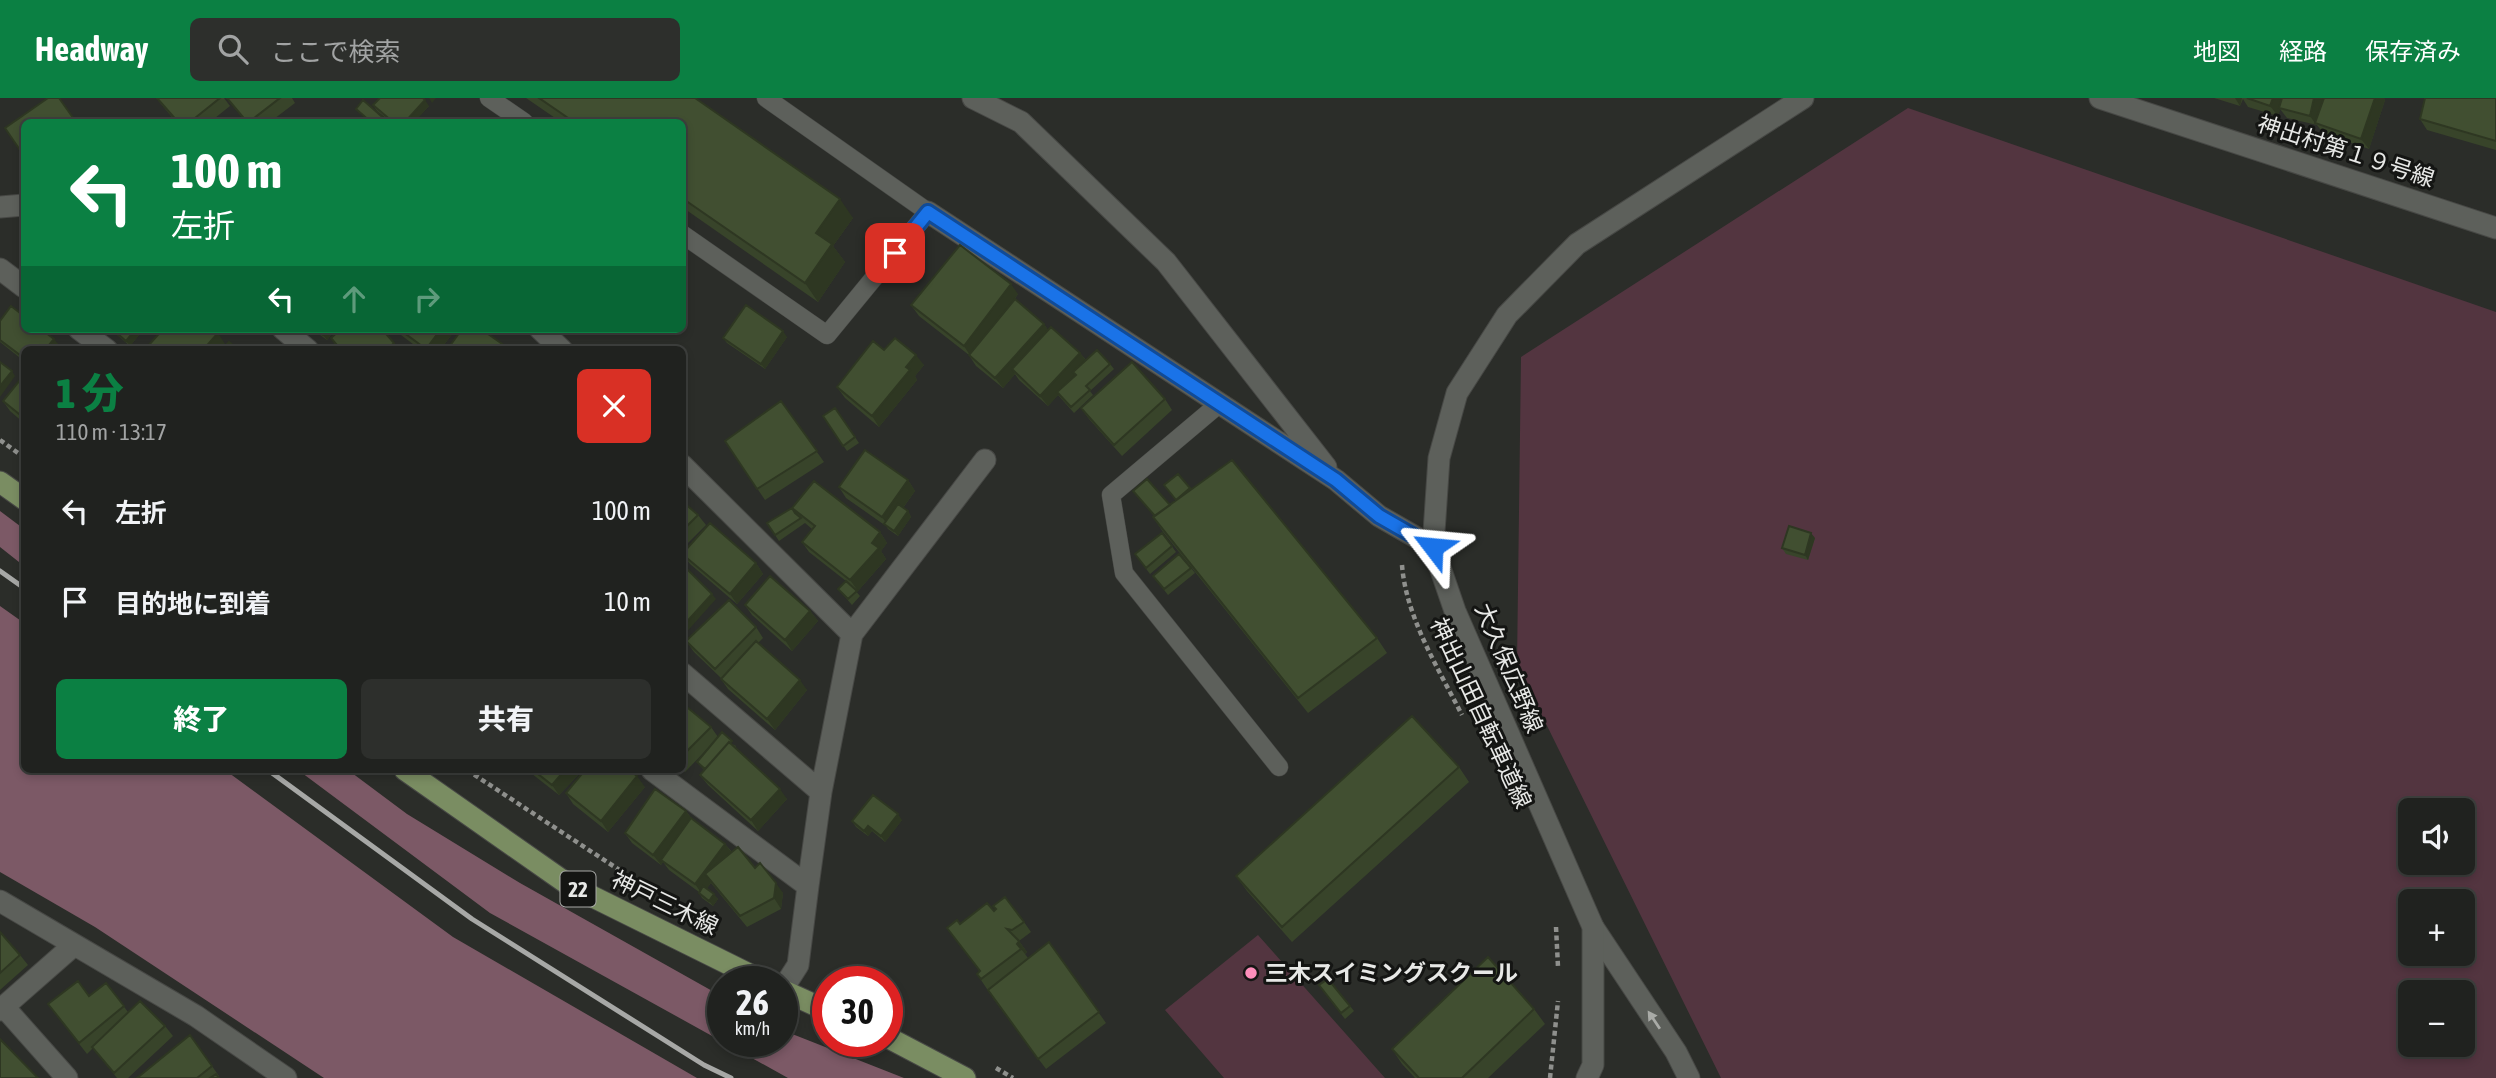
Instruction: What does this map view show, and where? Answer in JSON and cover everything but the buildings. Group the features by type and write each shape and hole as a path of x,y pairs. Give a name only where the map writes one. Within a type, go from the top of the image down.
{"main road":[{"path":"0,482 21,497"},
{"name":"神戸三木線","path":"409,773 569,885 733,966"},
{"path":"903,1045 965,1078"}],"street":[{"path":"973,98 1021,122 1166,262 1336,480"},
{"name":"大久保広野線","path":"1587,1078 1593,1065 1593,927 1455,611 1433,547 1439,458 1457,393 1507,315 1577,244 1803,98"},
{"name":"神出村第１９号線","path":"2099,98 2496,228"},
{"path":"0,207 21,205"},
{"path":"928,212 1336,480 1379,516 1433,547"},
{"path":"0,269 21,285"},
{"path":"84,333 102,346"},
{"path":"289,333 303,346"},
{"path":"544,333 558,346"},
{"path":"797,966 821,792 852,634 985,460"},
{"path":"686,468 852,634"},
{"path":"686,676 821,792"},
{"path":"656,773 808,886"},
{"path":"0,901 196,1016 286,1078"},
{"path":"1593,927 1676,1052 1689,1078"},
{"path":"67,1078 2,1009 74,945"}],"lane":[{"path":"489,98 520,119"},
{"path":"686,237 827,335 928,212 766,98"},
{"path":"1219,404 1111,495 1124,573 1279,767"}],"path":[{"path":"0,440 21,455"},
{"name":"神出山田自転車道線","path":"1398,527 1403,583 1425,641 1468,727"},
{"path":"472,773 630,877"},
{"path":"1552,914 1556,925 1558,980"},
{"path":"1550,1078 1559,993"}],"shaded area":[{"path":"1908,108 2496,312 2496,1078 1721,1078 1517,665 1521,357"},
{"path":"0,511 21,527 21,564 0,547"},
{"path":"0,606 21,621 21,773 229,773 453,937 697,1078 324,1078 95,927 0,872"},
{"path":"302,773 352,773 407,814 520,883 707,988 707,1033 490,913"},
{"name":"三木スイミングスクール","path":"1258,935 1385,1078 1224,1078 1165,1010"},
{"path":"798,1036 812,1042 812,1057 851,1057 904,1078 788,1078 750,1057 798,1057"}],"railway":[{"path":"0,571 21,586"},
{"path":"272,773 472,919 704,1065 731,1078"}],"place":[{"name":"三木スイミングスクール","path":"1251,973"}],"route":[{"path":"895,253 928,212 1336,480 1379,516 1433,547"}]}
